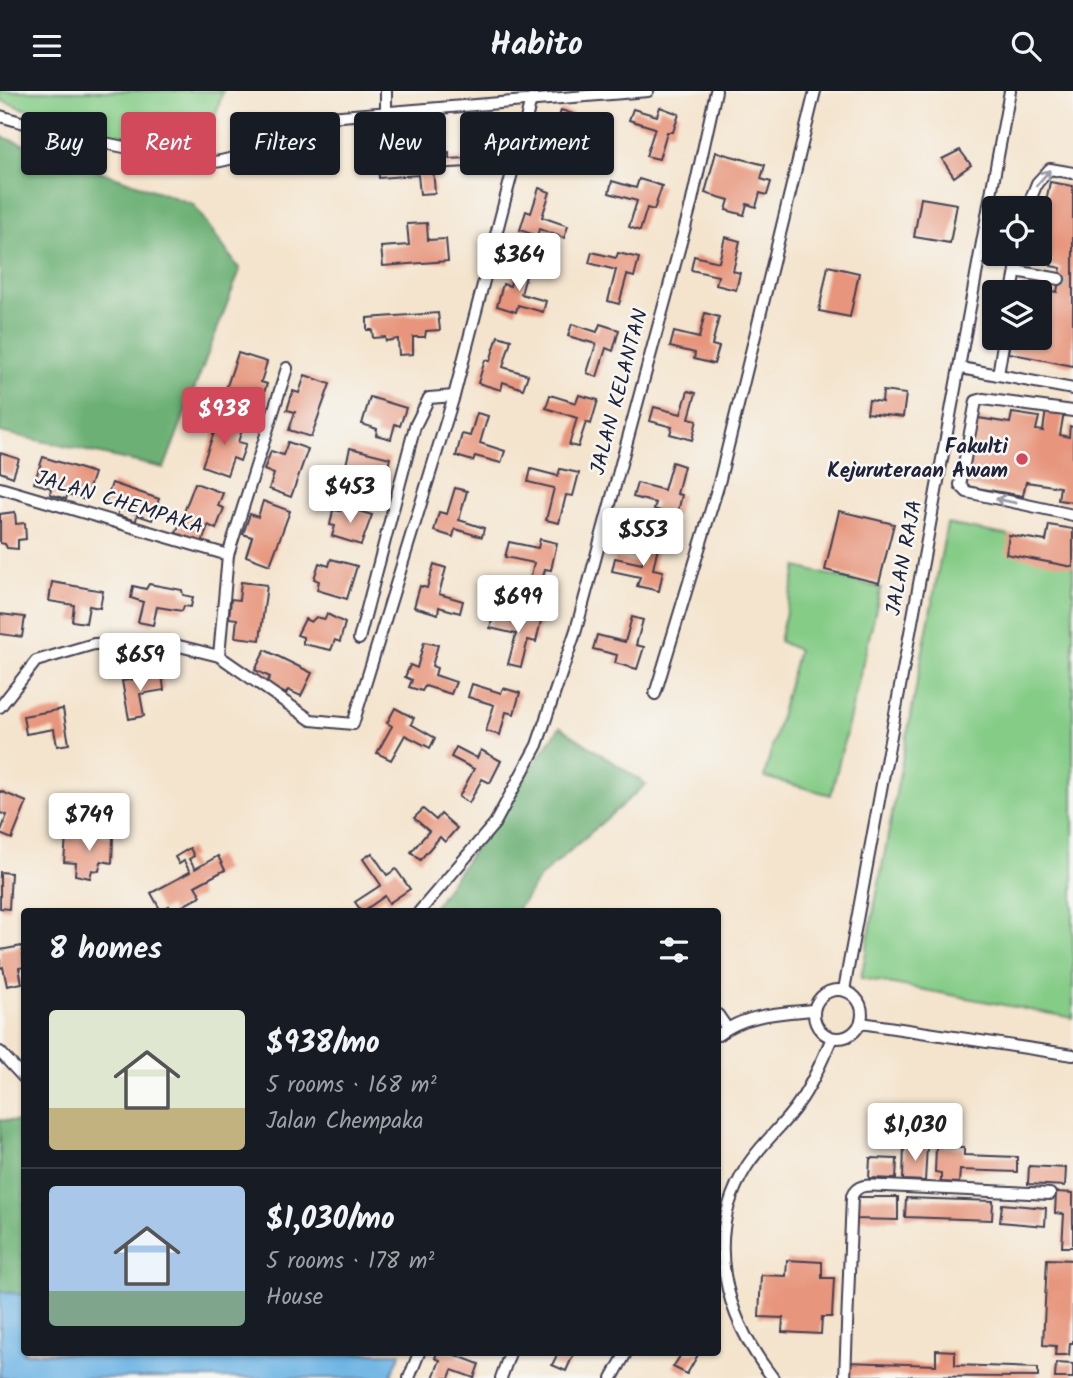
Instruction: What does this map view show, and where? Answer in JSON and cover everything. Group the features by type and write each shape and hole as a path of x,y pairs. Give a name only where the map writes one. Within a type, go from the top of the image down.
{"street":[{"path":"386,91 386,111"},
{"path":"0,116 66,135 201,163 222,163 239,158 308,120 386,111 648,91"},
{"name":"JALAN KELANTAN","path":"422,908 495,823 537,745 576,630 691,205 716,91"},
{"path":"655,694 719,483 815,91"},
{"name":"JALAN RAJA","path":"844,990 961,368 1010,91"},
{"path":"0,707 36,661 94,644 163,642 219,656 311,720 353,725 454,396 531,100"},
{"path":"1032,196 1037,183 1050,169 1073,173"},
{"path":"1014,280 1017,266"},
{"path":"1016,271 1059,279"},
{"path":"998,375 1002,350"},
{"path":"219,656 228,555 287,368"},
{"path":"961,368 1073,389"},
{"path":"1035,406 1039,382"},
{"path":"359,639 415,426 429,398 454,396"},
{"path":"1073,411 976,401 960,485 967,492 1073,515"},
{"name":"JALAN CHEMPAKA","path":"0,488 228,555"},
{"path":"844,990 861,1006 861,1023 849,1036 832,1038 820,1031 814,1010 821,996 844,990"},
{"path":"722,1031 752,1018 814,1010"},
{"path":"861,1023 1073,1055"},
{"path":"721,1254 726,1221 747,1166 800,1103 832,1038"},
{"path":"0,1052 21,1075"},
{"path":"845,1378 852,1196 855,1189 862,1186 885,1186 1050,1194"},
{"path":"721,1265 732,1311 752,1352 773,1378"},
{"path":"409,1378 418,1356"},
{"path":"501,1378 509,1356"},
{"path":"612,1378 624,1356"}],"green space":[{"path":"0,91 223,91 216,113 121,112 121,143 107,139 107,112 33,112 0,100"},
{"path":"0,136 21,143 21,175 107,174 193,204 240,270 164,468 0,432"},
{"path":"947,524 1073,548 1073,1018 861,978"},
{"path":"797,567 881,588 831,795 764,777 798,650 779,641"},
{"path":"560,727 646,784 540,877 519,908 433,908"},
{"path":"0,1120 21,1122 21,1294 0,1291"}],"water":[{"path":"0,1291 21,1294 21,1356 400,1356 390,1378 0,1378"}],"building":[{"path":"660,107 679,114 673,132 667,132 659,159 646,156 655,128 629,120 633,109 657,116"},
{"path":"960,150 971,165 954,177 942,159"},
{"path":"446,152 449,152 449,159 460,158 460,167 446,168"},
{"path":"716,152 765,165 761,179 771,182 767,195 760,193 756,207 747,204 744,215 726,210 729,200 705,193"},
{"path":"379,175 418,175 379,178"},
{"path":"418,175 434,175 435,193 420,194"},
{"path":"639,179 662,186 654,210 647,208 640,231 629,227 637,201 609,193 612,181 636,188"},
{"path":"1050,182 1073,186 1073,366 1008,353 1009,350 1052,350 1052,291 1057,292 1061,268 1051,266 1052,196 1047,196"},
{"path":"539,188 550,192 542,217 568,226 564,238 539,229 537,236 520,230 526,211 531,213"},
{"path":"921,198 957,204 950,243 914,237"},
{"path":"427,223 428,240 446,239 448,261 383,266 381,247 409,245 407,224"},
{"path":"725,237 740,241 733,271 740,273 736,290 716,285 718,276 691,270 694,256 719,262"},
{"path":"592,252 616,258 618,253 639,258 634,277 627,275 619,304 608,301 616,270 589,263"},
{"path":"517,262 529,265 521,294 546,301 543,312 518,305 516,312 497,306 503,284 510,286"},
{"path":"828,266 859,273 850,317 819,311"},
{"path":"438,313 440,330 426,331 425,337 413,337 413,354 399,355 398,339 386,341 385,337 373,338 372,330 367,330 367,318"},
{"path":"705,313 719,317 712,345 719,347 714,364 694,359 695,353 670,347 674,332 699,338"},
{"path":"572,324 597,332 600,324 619,330 613,351 606,348 597,377 587,373 596,344 568,336"},
{"path":"498,336 511,340 503,367 528,375 523,389 503,382 501,390 478,383 485,360 490,361"},
{"path":"238,353 267,362 261,382 267,384 261,401 255,399 250,414 221,404"},
{"path":"305,375 330,384 311,437 289,430 295,412 287,410 293,391 299,393"},
{"path":"688,391 696,393 689,418 697,420 692,440 670,434 672,427 650,421 654,407 681,414"},
{"path":"883,391 906,394 903,417 867,413 869,400 882,402"},
{"path":"550,395 576,403 579,395 598,400 591,424 586,422 578,447 569,445 577,418 546,408"},
{"path":"370,397 406,408 400,426 395,424 391,439 376,435 377,429 362,424"},
{"name":"Fakulti Kejuruteraan Awam","path":"1046,409 1064,412 1060,435 1069,437 1070,426 1073,427 1073,502 1058,500 1060,487 1026,482 1023,496 966,486 978,418 1010,423 1012,413 1039,417 1036,430 1043,431"},
{"path":"477,413 488,416 480,443 505,451 501,463 475,456 473,461 456,456 462,434 470,436"},
{"path":"219,419 243,427 238,442 246,444 240,461 233,458 227,475 202,466"},
{"path":"288,442 308,449 291,497 269,489 274,474 264,470 271,451 283,455"},
{"path":"350,448 390,458 386,477 379,475 376,487 349,480 351,471 345,469"},
{"path":"0,453 19,459 13,477 0,472"},
{"path":"43,457 94,473 85,500 68,494 66,499 50,494 51,488 34,483"},
{"path":"672,462 684,466 677,494 682,495 677,516 654,509 656,503 633,497 637,483 664,490"},
{"path":"531,469 558,476 560,469 579,473 573,496 566,495 559,523 546,520 554,488 528,482"},
{"path":"112,483 159,499 152,520 137,515 136,521 117,515 120,508 105,503"},
{"path":"195,483 223,493 218,506 224,508 216,529 208,525 202,543 176,533"},
{"path":"455,488 467,491 459,520 484,528 482,537 455,529 453,537 434,531 439,512 447,514"},
{"path":"263,501 290,511 270,565 246,556 252,537 243,534 250,514 258,517"},
{"path":"341,506 372,515 361,545 332,536 335,526 330,525 333,510 340,511"},
{"path":"839,511 894,524 879,583 825,570"},
{"path":"15,512 16,524 25,523 26,539 18,540 18,549 7,548 0,543 0,514"},
{"path":"1049,525 1073,529 1073,567 1006,554 1009,535 1046,541"},
{"path":"540,539 557,543 551,570 545,569 539,594 527,592 534,563 505,557 509,542 538,548"},
{"path":"648,540 659,542 653,569 663,571 659,591 637,586 640,577 612,571 615,558 642,564"},
{"path":"331,559 357,566 347,599 317,590 319,581 314,579 319,563 329,566"},
{"path":"434,564 446,568 439,594 463,601 460,613 439,607 438,614 414,607 420,586 427,588"},
{"path":"52,582 103,591 100,608 89,606 86,623 72,621 74,605 49,601"},
{"path":"241,582 267,585 260,640 235,637 237,619 229,618 231,599 239,600"},
{"path":"149,584 182,590 183,595 193,597 191,607 184,606 182,611 157,607 153,625 138,622 143,602 131,598 133,586 146,589"},
{"path":"0,614 25,617 22,637 0,634"},
{"path":"327,614 345,623 340,642 335,640 331,650 303,644 303,637 297,635 305,619 311,622 316,617 325,619"},
{"path":"493,616 520,623 522,616 541,621 536,642 528,640 521,667 508,664 516,634 490,628"},
{"path":"632,617 643,620 636,645 644,647 637,669 615,663 617,655 593,649 597,635 625,642"},
{"path":"424,642 438,645 432,666 437,668 435,675 456,682 451,694 425,686 422,691 409,687 412,680 405,677 410,665 417,668"},
{"path":"265,650 312,673 301,696 288,690 286,694 266,684 270,677 255,670"},
{"path":"162,674 164,690 140,694 144,716 129,719 122,681"},
{"path":"472,684 501,693 503,688 520,693 514,714 506,712 500,735 486,731 494,705 468,697"},
{"path":"395,708 414,718 411,724 435,738 430,748 405,735 391,760 377,753 392,726 387,723"},
{"path":"63,709 69,744 57,746 54,729 26,734 23,716"},
{"path":"456,747 477,758 481,750 501,761 490,783 482,779 469,803 459,797 474,769 451,757"},
{"path":"0,791 27,802 12,839 0,834 7,815 0,813"},
{"path":"99,793 118,799 113,814 94,808"},
{"path":"423,809 436,820 441,814 457,828 445,842 440,837 420,860 411,852 429,831 414,818"},
{"path":"83,832 113,837 112,863 101,861 99,871 92,870 90,878 75,875 76,863 64,862 66,837 83,838"},
{"path":"190,848 194,856 189,859 195,869 218,856 225,870 195,886 201,896 179,908 159,908 151,893 190,872 184,861 179,864 175,857"},
{"path":"372,853 387,875 396,869 410,889 389,903 385,896 368,908 359,908 355,902 381,885 363,859"},
{"path":"0,872 11,873 9,909 0,908"},
{"path":"21,946 21,983 7,986 3,967 0,968 0,950"},
{"path":"904,1145 927,1146 925,1181 903,1180"},
{"path":"936,1147 964,1148 964,1155 1017,1157 1017,1172 960,1170 959,1183 941,1182 941,1173 935,1172"},
{"path":"870,1158 897,1159 896,1179 869,1178"},
{"path":"1029,1166 1066,1168 1065,1186 1028,1184"},
{"path":"1056,1192 1073,1193 1073,1247 1062,1247 1064,1214 1055,1213"},
{"path":"855,1197 898,1197 898,1220 854,1219"},
{"path":"906,1198 993,1201 992,1220 905,1217"},
{"path":"1002,1204 1046,1208 1045,1226 1000,1222"},
{"path":"1047,1259 1073,1260 1073,1343 1070,1343 1069,1355 1055,1355 1056,1346 1043,1345"},
{"path":"787,1260 822,1262 822,1278 834,1278 832,1317 822,1317 821,1334 782,1332 783,1318 759,1317 761,1275 786,1276"},
{"path":"936,1350 955,1351 955,1365 1038,1368 1038,1377 847,1376 847,1362 936,1365"},
{"path":"458,1356 479,1364 474,1378 452,1370 449,1378 433,1378 440,1360 435,1358"},
{"path":"556,1356 573,1356 566,1371 552,1365"},
{"path":"680,1356 697,1356 687,1374 673,1367"},
{"path":"1056,1363 1073,1364 1073,1378 1055,1378"}],"tunnel":[{"path":"1059,279 1073,282"}],"place":[{"name":"Fakulti Kejuruteraan Awam","path":"1022,459"}]}
